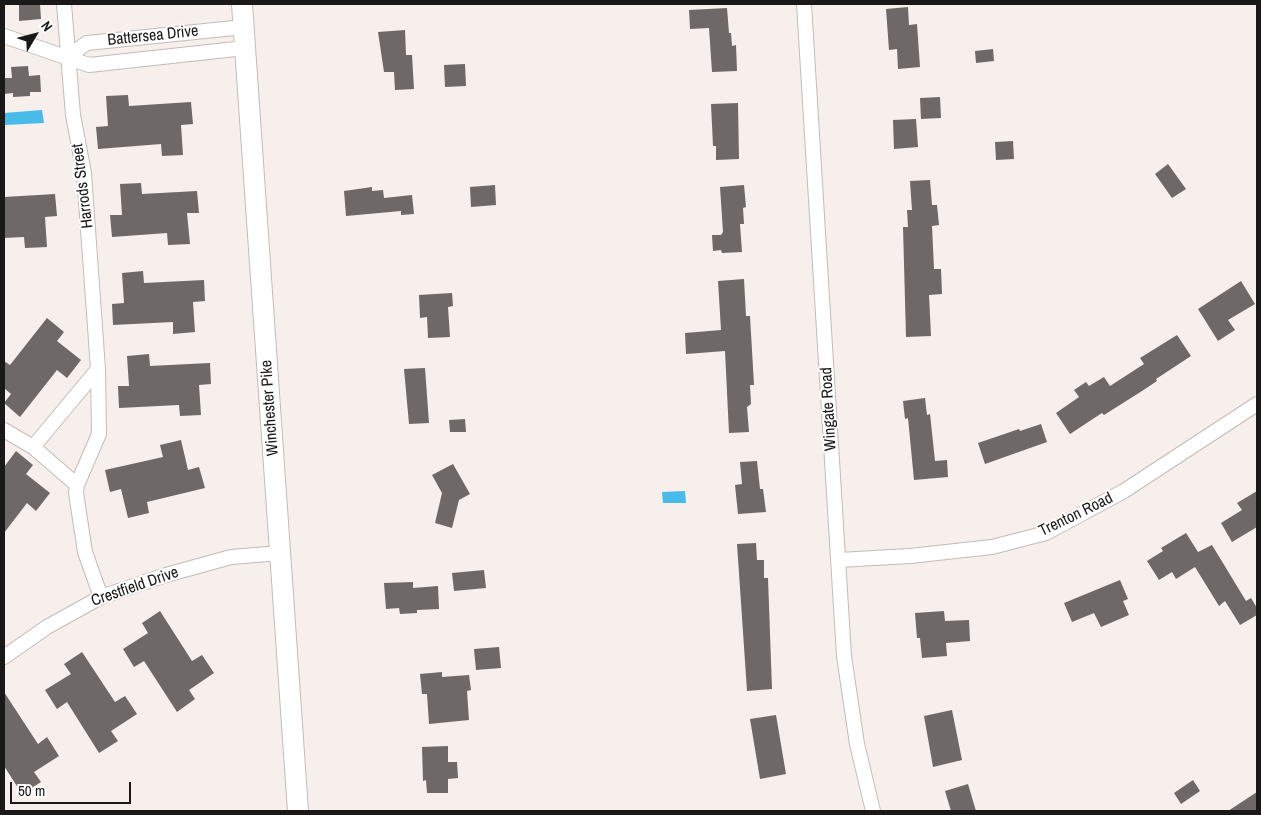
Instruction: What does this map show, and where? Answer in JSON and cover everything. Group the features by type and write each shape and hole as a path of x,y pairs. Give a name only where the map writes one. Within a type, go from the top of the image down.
{"main road":[{"name":"Winchester Pike","path":"242,4 298,811"}],"street":[{"name":"Harrods Street","path":"64,4 73,115 84,173 98,369 99,434 77,484 77,512 80,530 101,597"},
{"name":"Wingate Road","path":"804,4 844,656 857,744 873,811"},
{"name":"Battersea Drive","path":"67,57 87,43 244,27"},
{"name":"Battersea Drive","path":"4,36 89,65 245,48"},
{"path":"33,447 98,369"},
{"name":"Trenton Road","path":"839,560 910,556 992,547 1046,533 1124,491 1257,404"},
{"path":"4,430 33,447 77,484"},
{"name":"Crestfield Drive","path":"4,657 46,627 101,597 166,575 231,557 280,553"}],"water":[{"path":"42,110 44,123 5,125 4,113"},
{"path":"685,491 686,503 663,503 662,492"}],"building":[{"path":"19,4 40,4 41,19 19,21"},
{"path":"908,7 909,25 917,24 920,67 898,69 897,49 889,50 886,9"},
{"path":"727,8 732,46 736,45 737,71 712,72 709,28 690,29 689,10"},
{"path":"405,30 406,55 412,55 414,89 395,90 394,72 384,72 378,32"},
{"path":"993,49 994,61 976,63 975,51"},
{"path":"465,64 466,86 445,87 444,65"},
{"path":"28,66 29,76 40,75 41,92 30,92 30,96 13,97 13,93 4,94 4,78 12,78 11,67"},
{"path":"128,95 129,106 191,102 193,124 181,125 183,155 162,156 161,144 98,149 96,127 108,126 106,96"},
{"path":"940,97 941,118 921,119 920,98"},
{"path":"738,103 739,159 716,160 716,146 713,146 711,104"},
{"path":"916,119 918,147 894,149 893,120"},
{"path":"1013,141 1014,159 996,160 995,142"},
{"path":"1168,164 1186,189 1172,198 1155,174"},
{"path":"930,180 932,205 937,205 939,225 932,226 934,269 941,269 942,294 929,295 931,336 906,337 903,227 908,227 907,210 912,210 910,181"},
{"path":"141,183 142,194 197,191 199,213 187,213 190,244 168,245 167,233 112,237 110,215 122,215 120,184"},
{"path":"495,185 496,205 471,207 470,187"},
{"path":"744,185 746,207 743,208 744,224 740,224 742,252 722,253 721,250 713,251 712,235 721,235 723,232 720,187"},
{"path":"372,187 372,191 383,190 384,198 412,195 414,214 401,215 401,211 346,216 344,191"},
{"path":"55,194 57,216 45,217 47,247 25,248 24,237 4,238 4,197"},
{"path":"143,271 144,283 204,280 205,301 193,302 195,332 173,334 173,322 113,325 112,304 124,303 122,273"},
{"path":"744,279 746,316 750,316 754,385 750,385 751,404 747,407 749,432 729,433 725,351 686,354 685,333 721,330 718,281"},
{"path":"1241,281 1255,304 1228,320 1235,330 1218,341 1198,309"},
{"path":"452,293 453,306 448,307 450,337 428,338 427,317 420,318 419,295"},
{"path":"47,318 64,332 57,341 81,360 67,378 57,370 20,417 4,403 11,394 4,388 4,361 10,365"},
{"path":"1177,335 1191,356 1156,379 1157,381 1142,391 1104,415 1102,413 1070,434 1056,413 1079,397 1074,390 1086,382 1089,386 1104,377 1110,386 1144,364 1140,358"},
{"path":"149,354 150,366 210,363 211,384 199,385 201,415 180,416 179,405 119,408 118,386 129,386 127,356"},
{"path":"425,368 429,423 409,424 404,369"},
{"path":"925,398 927,415 930,414 935,461 947,460 948,477 914,480 908,418 905,419 903,401"},
{"path":"465,419 466,432 450,432 449,420"},
{"path":"1041,424 1047,442 985,464 978,443 1019,429 1020,431"},
{"path":"181,440 188,470 199,467 205,488 147,502 149,513 128,518 121,489 110,492 105,470 163,457 160,445"},
{"path":"16,451 33,465 26,474 50,493 36,511 27,503 4,533 4,467"},
{"path":"757,461 760,489 763,489 766,512 738,514 735,485 742,484 740,462"},
{"path":"453,464 470,494 459,500 452,528 435,523 442,493 432,475"},
{"path":"1257,491 1257,527 1232,542 1221,523 1242,510 1237,503"},
{"path":"1186,533 1198,552 1212,545 1246,601 1251,598 1257,608 1257,615 1240,625 1225,601 1219,606 1195,567 1176,579 1172,572 1159,580 1147,561 1163,551 1161,548"},
{"path":"756,543 757,560 764,560 764,578 768,578 772,689 747,691 737,544"},
{"path":"484,570 486,588 454,591 452,573"},
{"path":"1120,580 1128,599 1123,601 1129,615 1101,627 1094,613 1072,622 1064,603"},
{"path":"413,582 413,588 438,586 439,609 417,610 417,613 400,614 399,608 386,609 384,583"},
{"path":"160,611 192,661 202,655 214,673 189,690 195,699 177,712 144,661 134,667 123,649 148,633 142,623"},
{"path":"944,611 945,621 969,620 970,641 946,643 947,656 922,658 920,638 917,638 915,613"},
{"path":"499,647 501,668 476,670 474,649"},
{"path":"82,652 115,702 125,696 137,714 111,731 118,741 99,753 67,702 57,709 45,690 71,674 64,664"},
{"path":"442,672 442,677 469,675 471,690 467,691 469,720 429,724 427,694 422,694 420,674"},
{"path":"4,692 38,744 47,737 59,756 34,772 41,782 22,794 4,766"},
{"path":"952,710 962,760 933,767 924,716"},
{"path":"776,715 786,774 760,779 750,719"},
{"path":"448,746 448,762 457,762 458,778 448,779 448,793 427,793 426,780 423,781 422,747"},
{"path":"1193,780 1200,791 1181,804 1174,793"},
{"path":"968,784 976,811 951,811 945,791"},
{"path":"1257,792 1257,811 1228,811"}]}
